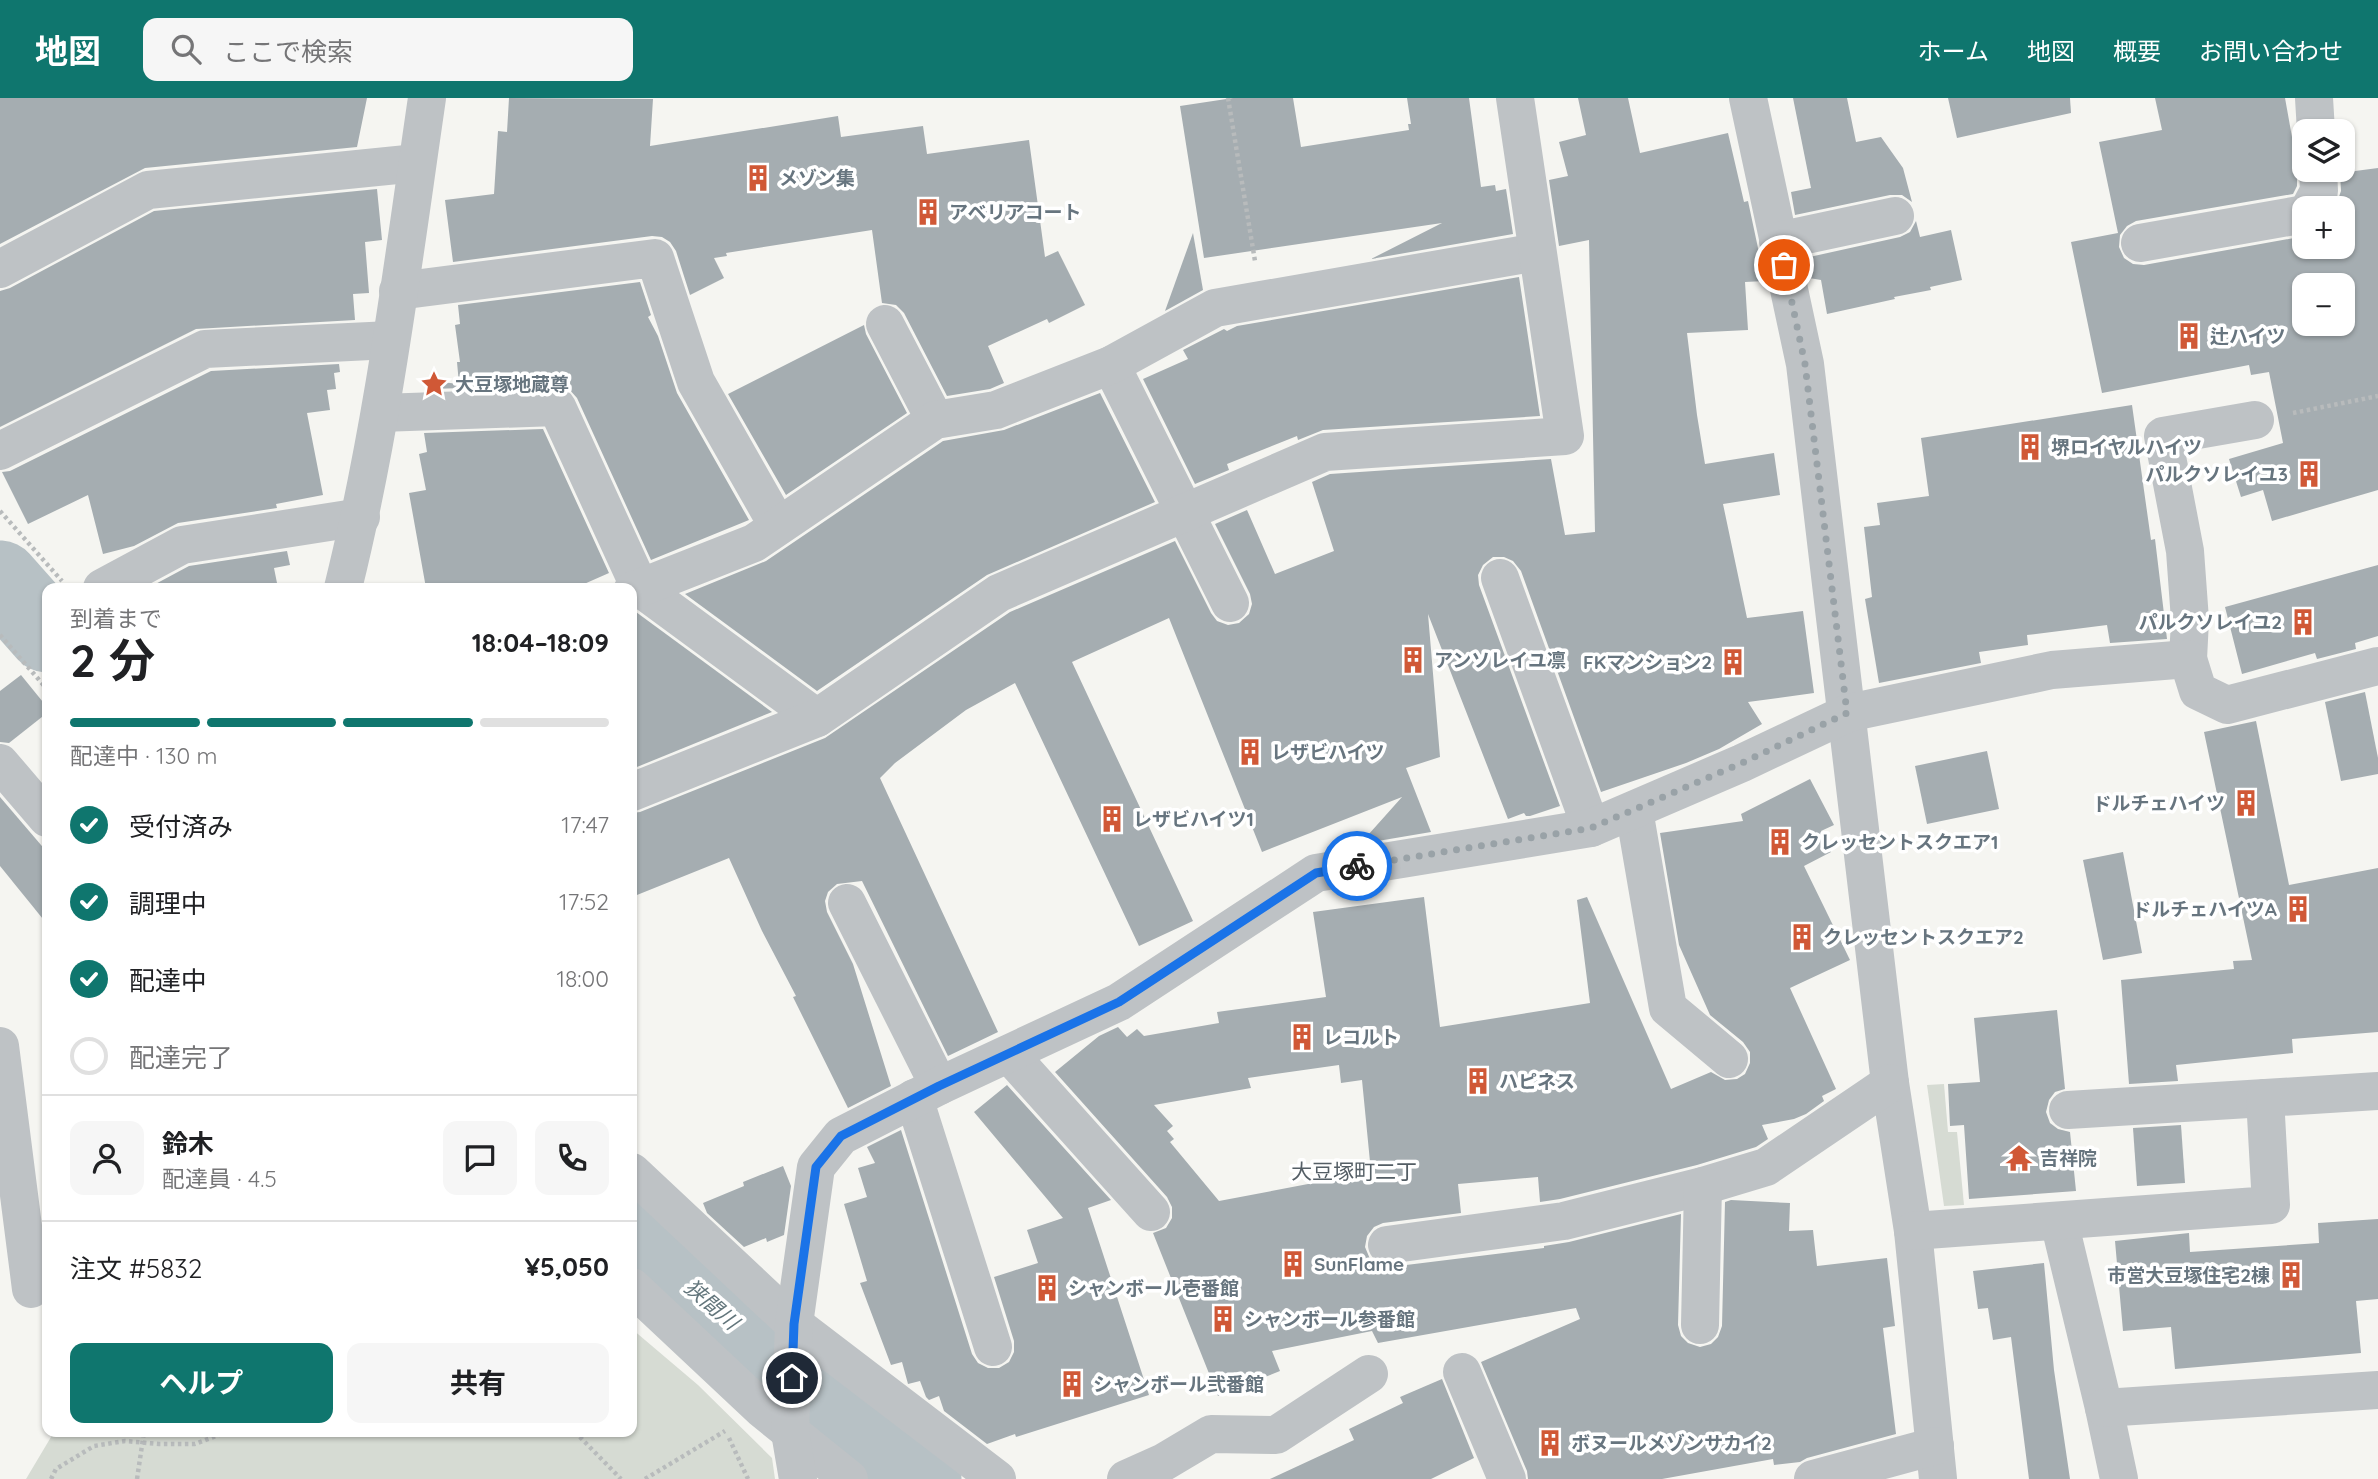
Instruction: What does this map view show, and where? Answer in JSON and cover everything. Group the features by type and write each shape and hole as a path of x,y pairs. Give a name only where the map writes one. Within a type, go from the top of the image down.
{"street":[{"path":"344,583 380,414 427,98"},
{"path":"637,791 817,718 999,593 1325,452 1565,436 1515,98"},
{"path":"1748,98 1805,364 1889,1083 1913,1231 1936,1462 1813,1479"},
{"path":"2314,98 2315,119"},
{"path":"0,269 148,190 417,163"},
{"path":"1778,241 1895,216"},
{"path":"2140,243 2292,216"},
{"path":"637,589 754,543 935,420 996,410 1111,365 1215,307 1536,252"},
{"path":"398,292 654,258 696,382 778,526"},
{"path":"885,324 935,420"},
{"path":"0,452 205,349 391,340"},
{"path":"1111,365 1230,603"},
{"path":"380,414 557,407 633,583"},
{"path":"2255,420 2163,436 2185,551 2190,620 2188,659 2199,691 2227,705 2378,666"},
{"path":"111,583 182,545 360,517"},
{"path":"1500,578 1591,828"},
{"path":"637,590 817,718"},
{"path":"798,1479 776,1420 794,1324 816,1167 841,1136 927,1092 1119,1002 1316,873 1591,828 1742,763 1847,713 2052,670 2188,659"},
{"path":"0,763 42,812"},
{"path":"1634,810 1668,1008 1729,1059"},
{"path":"847,903 927,1092 993,1347"},
{"path":"0,1046 31,1289"},
{"path":"1009,1054 1151,1212"},
{"path":"1387,1245 1564,1221 1766,1167 1889,1083"},
{"path":"2068,1110 2378,1091"},
{"path":"1913,1231 2271,1205 2265,1098"},
{"path":"637,1177 794,1324 997,1479"},
{"path":"1700,1325 1703,1186"},
{"path":"2059,1221 2119,1479"},
{"path":"637,1292 776,1420 849,1479"},
{"path":"1462,1373 1507,1479"},
{"path":"1126,1479 1164,1462 1211,1434 1276,1435 1369,1374"},
{"path":"2104,1408 2378,1390"}],"path":[{"path":"1228,98 1262,299"},
{"path":"2255,420 2378,396"},
{"path":"0,511 64,583"},
{"path":"0,635 42,683"},
{"path":"645,1479 725,1431 776,1420"},
{"path":"725,1431 748,1479"},
{"path":"137,1479 143,1437"},
{"path":"51,1479 56,1469 94,1446 125,1441 195,1444 214,1437"},
{"path":"580,1437 621,1479"}],"shaded area":[{"path":"1944,1084 1948,1132 1957,1132 1964,1205 1944,1206 1927,1085"},
{"path":"637,1333 698,1385 772,1458 775,1479 26,1479 51,1437 637,1437"}],"building":[{"path":"0,98 367,98 357,147 145,168 0,244"},
{"path":"509,98 653,99 650,146 838,116 841,137 923,126 927,154 1029,140 1045,257 1058,251 1085,305 1049,323 1047,319 988,346 1004,383 990,389 947,396 904,313 896,305 882,303 872,230 726,253 727,256 714,258 724,278 690,295 676,251 670,242 662,237 652,236 453,262 445,200 494,194 498,131 507,132"},
{"path":"1233,98 1293,98 1301,147 1409,130 1408,124 1411,124 1407,98 1469,98 1481,187 1495,185 1496,191 1506,189 1513,234 1371,259 1442,223 1204,258 1180,106"},
{"path":"1578,98 1628,98 1640,153 1728,133 1744,202 1748,201 1765,281 1745,282 1748,330 1687,333 1697,415 1705,464 1774,453 1780,495 1723,504 1747,618 1803,611 1814,693 1748,702 1762,724 1719,749 1686,763 1601,792 1521,571 1513,561 1504,557 1493,557 1483,565 1478,575 1479,585 1560,806 1530,816 1524,813 1508,819 1428,614 1440,757 1406,768 1431,832 1360,844 1402,797 1262,852 1169,618 1072,662 1193,921 1139,946 1015,683 966,710 895,763 880,778 998,1032 948,1056 862,881 837,884 828,892 825,901 827,912 853,964 891,1086 848,1108 729,858 637,895 637,812 825,738 1010,612 1175,541 1217,621 1228,625 1239,623 1249,614 1252,604 1250,594 1215,524 1247,510 1275,574 1334,551 1312,482 1330,474 1551,459 1565,535 1595,532 1589,240 1559,246 1549,180 1568,176 1559,142 1586,135"},
{"path":"1793,98 1847,98 1856,142 1881,137 1903,168 1912,202 1902,195 1890,195 1795,215 1791,192 1811,188"},
{"path":"1948,98 2070,98 2071,113 1957,138"},
{"path":"2155,98 2285,98 2292,137 2292,182 2297,182 2293,194 2136,221 2127,226 2120,235 2119,247 2124,258 2133,264 2144,265 2292,238 2292,259 2355,259 2355,196 2339,196 2340,182 2355,182 2355,171 2378,168 2378,490 2272,521 2263,490 2241,497 2229,459 2283,443 2269,372 2251,375 2249,365 2102,393 2071,242 2118,233 2099,142 2162,130"},
{"path":"377,189 382,240 365,242 369,293 353,294 355,320 196,329 0,427 0,291 154,211"},
{"path":"1916,221 1920,237 1951,230 1962,280 1930,287 1931,290 1827,314 1821,280 1809,278 1805,258 1900,237 1910,232"},
{"path":"1193,233 1203,290 1165,311"},
{"path":"1519,277 1540,416 1323,430 1298,440 1297,436 1227,464 1229,470 1195,484 1143,379 1188,359 1183,350 1224,329 1227,331 1237,326"},
{"path":"640,282 651,315 648,317 658,336 677,393 749,520 651,560 577,398 569,389 556,385 431,389 432,381 459,384 457,362 460,362 455,325 460,324 458,305"},
{"path":"864,325 866,334 907,413 786,495 728,394"},
{"path":"339,364 340,372 334,373 336,389 327,390 330,410 307,413 323,495 276,504 277,508 178,523 134,546 103,554 88,495 28,524 2,472 10,471 211,371"},
{"path":"1100,393 1155,502 987,575 817,691 685,594 766,561 943,441 1004,430"},
{"path":"2132,405 2151,540 2155,539 2167,639 2110,643 2107,625 2027,635 2028,645 1979,652 1981,663 1879,683 1865,599 1872,597 1864,527 1880,525 1877,503 1929,496 1921,438"},
{"path":"543,429 609,573 586,583 425,583 409,493 426,490 419,454 427,452 424,433"},
{"path":"287,551 290,565 274,568 277,583 157,583 189,566"},
{"name":"パルクソレイユ2","path":"2378,565 2378,636 2355,643 2356,649 2317,659 2315,653 2242,674 2225,607"},
{"path":"637,613 772,712 637,767"},
{"path":"21,675 42,701 42,717 9,743 0,742 0,691"},
{"path":"2365,692 2378,758 2378,774 2341,781 2325,702"},
{"path":"2256,721 2289,885 2378,868 2378,1032 2292,1039 2293,1053 2176,1065 2178,1081 2129,1084 2121,980 2234,969 2233,961 2252,960 2204,732"},
{"path":"1987,751 1999,809 1927,824 1915,766"},
{"path":"1810,779 1834,825 1821,831 1831,852 1804,866 1850,960 1790,988 1836,1089 1822,1096 1824,1101 1806,1114 1762,1125 1768,1139 1756,1147 1697,1165 1540,1202 1538,1177 1458,1184 1461,1213 1383,1223 1374,1227 1367,1236 1365,1247 1370,1259 1379,1265 1390,1267 1544,1248 1681,1214 1678,1325 1681,1336 1688,1343 1700,1347 1711,1344 1718,1337 1722,1326 1725,1202 1790,1203 1789,1231 1813,1230 1817,1266 1887,1258 1895,1326 1883,1328 1896,1434 1800,1462 1774,1465 1773,1459 1662,1479 1528,1479 1481,1362 1580,1319 1576,1308 1378,1343 1372,1331 1272,1351 1280,1371 1218,1396 1153,1233 1166,1228 1172,1218 1172,1207 1167,1197 1055,1072 1099,1036 1118,1027 1127,1037 1137,1029 1144,1036 1219,1023 1217,1012 1326,997 1313,912 1424,897 1440,1027 1590,1003 1577,900 1587,897 1671,1089 1711,1072 1725,1080 1737,1079 1745,1074 1750,1063 1750,1052 1743,1042 1710,1015 1679,945 1660,833 1743,821 1741,814","holes":["1339,1065 1341,1083 1362,1080 1371,1172 1219,1201 1170,1142 1174,1139 1167,1131 1173,1126 1154,1105 1251,1088 1248,1078"]},
{"path":"0,797 42,846 42,918 0,866"},
{"path":"2123,852 2142,953 2103,960 2083,860"},
{"path":"2057,1010 2065,1089 2055,1092 2049,1100 2046,1112 2050,1123 2058,1129 2070,1132 2076,1191 1969,1199 1964,1125 1950,1126 1948,1084 1980,1082 1974,1018"},
{"path":"1007,1085 1111,1200 1088,1208 1149,1395 987,1444 944,1411 939,1396 929,1400 920,1381 908,1384 902,1362 891,1365 860,1283 867,1281 844,1204 867,1197 858,1168 875,1163 867,1147 901,1130 972,1354 978,1363 988,1368 999,1368 1009,1362 1014,1352 1014,1341 994,1277 1038,1263 1027,1230 1063,1218 974,1112"},
{"path":"2181,1125 2185,1183 2137,1186 2133,1128"},
{"path":"783,1166 791,1186 784,1235 767,1242 766,1238 744,1247 707,1213 703,1203 744,1186 743,1182"},
{"path":"2378,1219 2378,1299 2356,1301 2361,1353 2175,1369 2171,1327 2123,1331 2115,1241 2189,1233 2190,1252 2319,1243 2318,1223"},
{"path":"2044,1263 2054,1370 2070,1479 2029,1479 2011,1337 1993,1340 1988,1308 1978,1309 1973,1271"},
{"path":"1442,1379 1474,1458 1431,1479 1270,1479 1354,1440 1349,1429 1403,1403 1400,1397"}],"waterway":[{"name":"狭間川","path":"0,580 42,627"},
{"name":"狭間川","path":"637,1238 774,1360 922,1479"}],"way so far":[{"path":"1357,866 1591,828 1742,763 1847,713 1805,364 1784,265"}],"place":[{"name":"メゾン集","path":"758,178"},
{"name":"アベリアコート","path":"928,212"},
{"name":"辻ハイツ","path":"2189,336"},
{"name":"大豆塚地蔵尊","path":"434,384"},
{"name":"堺ロイヤルハイツ","path":"2030,447"},
{"name":"パルクソレイユ3","path":"2309,474"},
{"name":"パルクソレイユ2","path":"2303,622"},
{"name":"アンソレイユ凛","path":"1413,660"},
{"name":"FKマンション2","path":"1733,662"},
{"name":"レザビハイツ","path":"1250,752"},
{"name":"ドルチェハイツ","path":"2246,803"},
{"name":"レザビハイツ1","path":"1112,819"},
{"name":"クレッセントスクエア1","path":"1780,842"},
{"name":"ドルチェハイツA","path":"2298,909"},
{"name":"クレッセントスクエア2","path":"1802,937"},
{"name":"レコルト","path":"1302,1037"},
{"name":"ハピネス","path":"1478,1081"},
{"name":"吉祥院","path":"2019,1158"},
{"name":"SunFlame","path":"1293,1264"},
{"name":"市営大豆塚住宅2棟","path":"2291,1275"},
{"name":"シャンボール壱番館","path":"1047,1288"},
{"name":"シャンボール参番館","path":"1223,1319"},
{"name":"シャンボール弐番館","path":"1072,1384"},
{"name":"ボヌールメゾンサカイ2","path":"1550,1443"}],"district":[{"name":"大豆塚町二丁","path":"1354,1171"}],"route":[{"path":"792,1378 794,1324 816,1167 841,1136 939,1086 1119,1002 1316,873 1357,866"}]}
